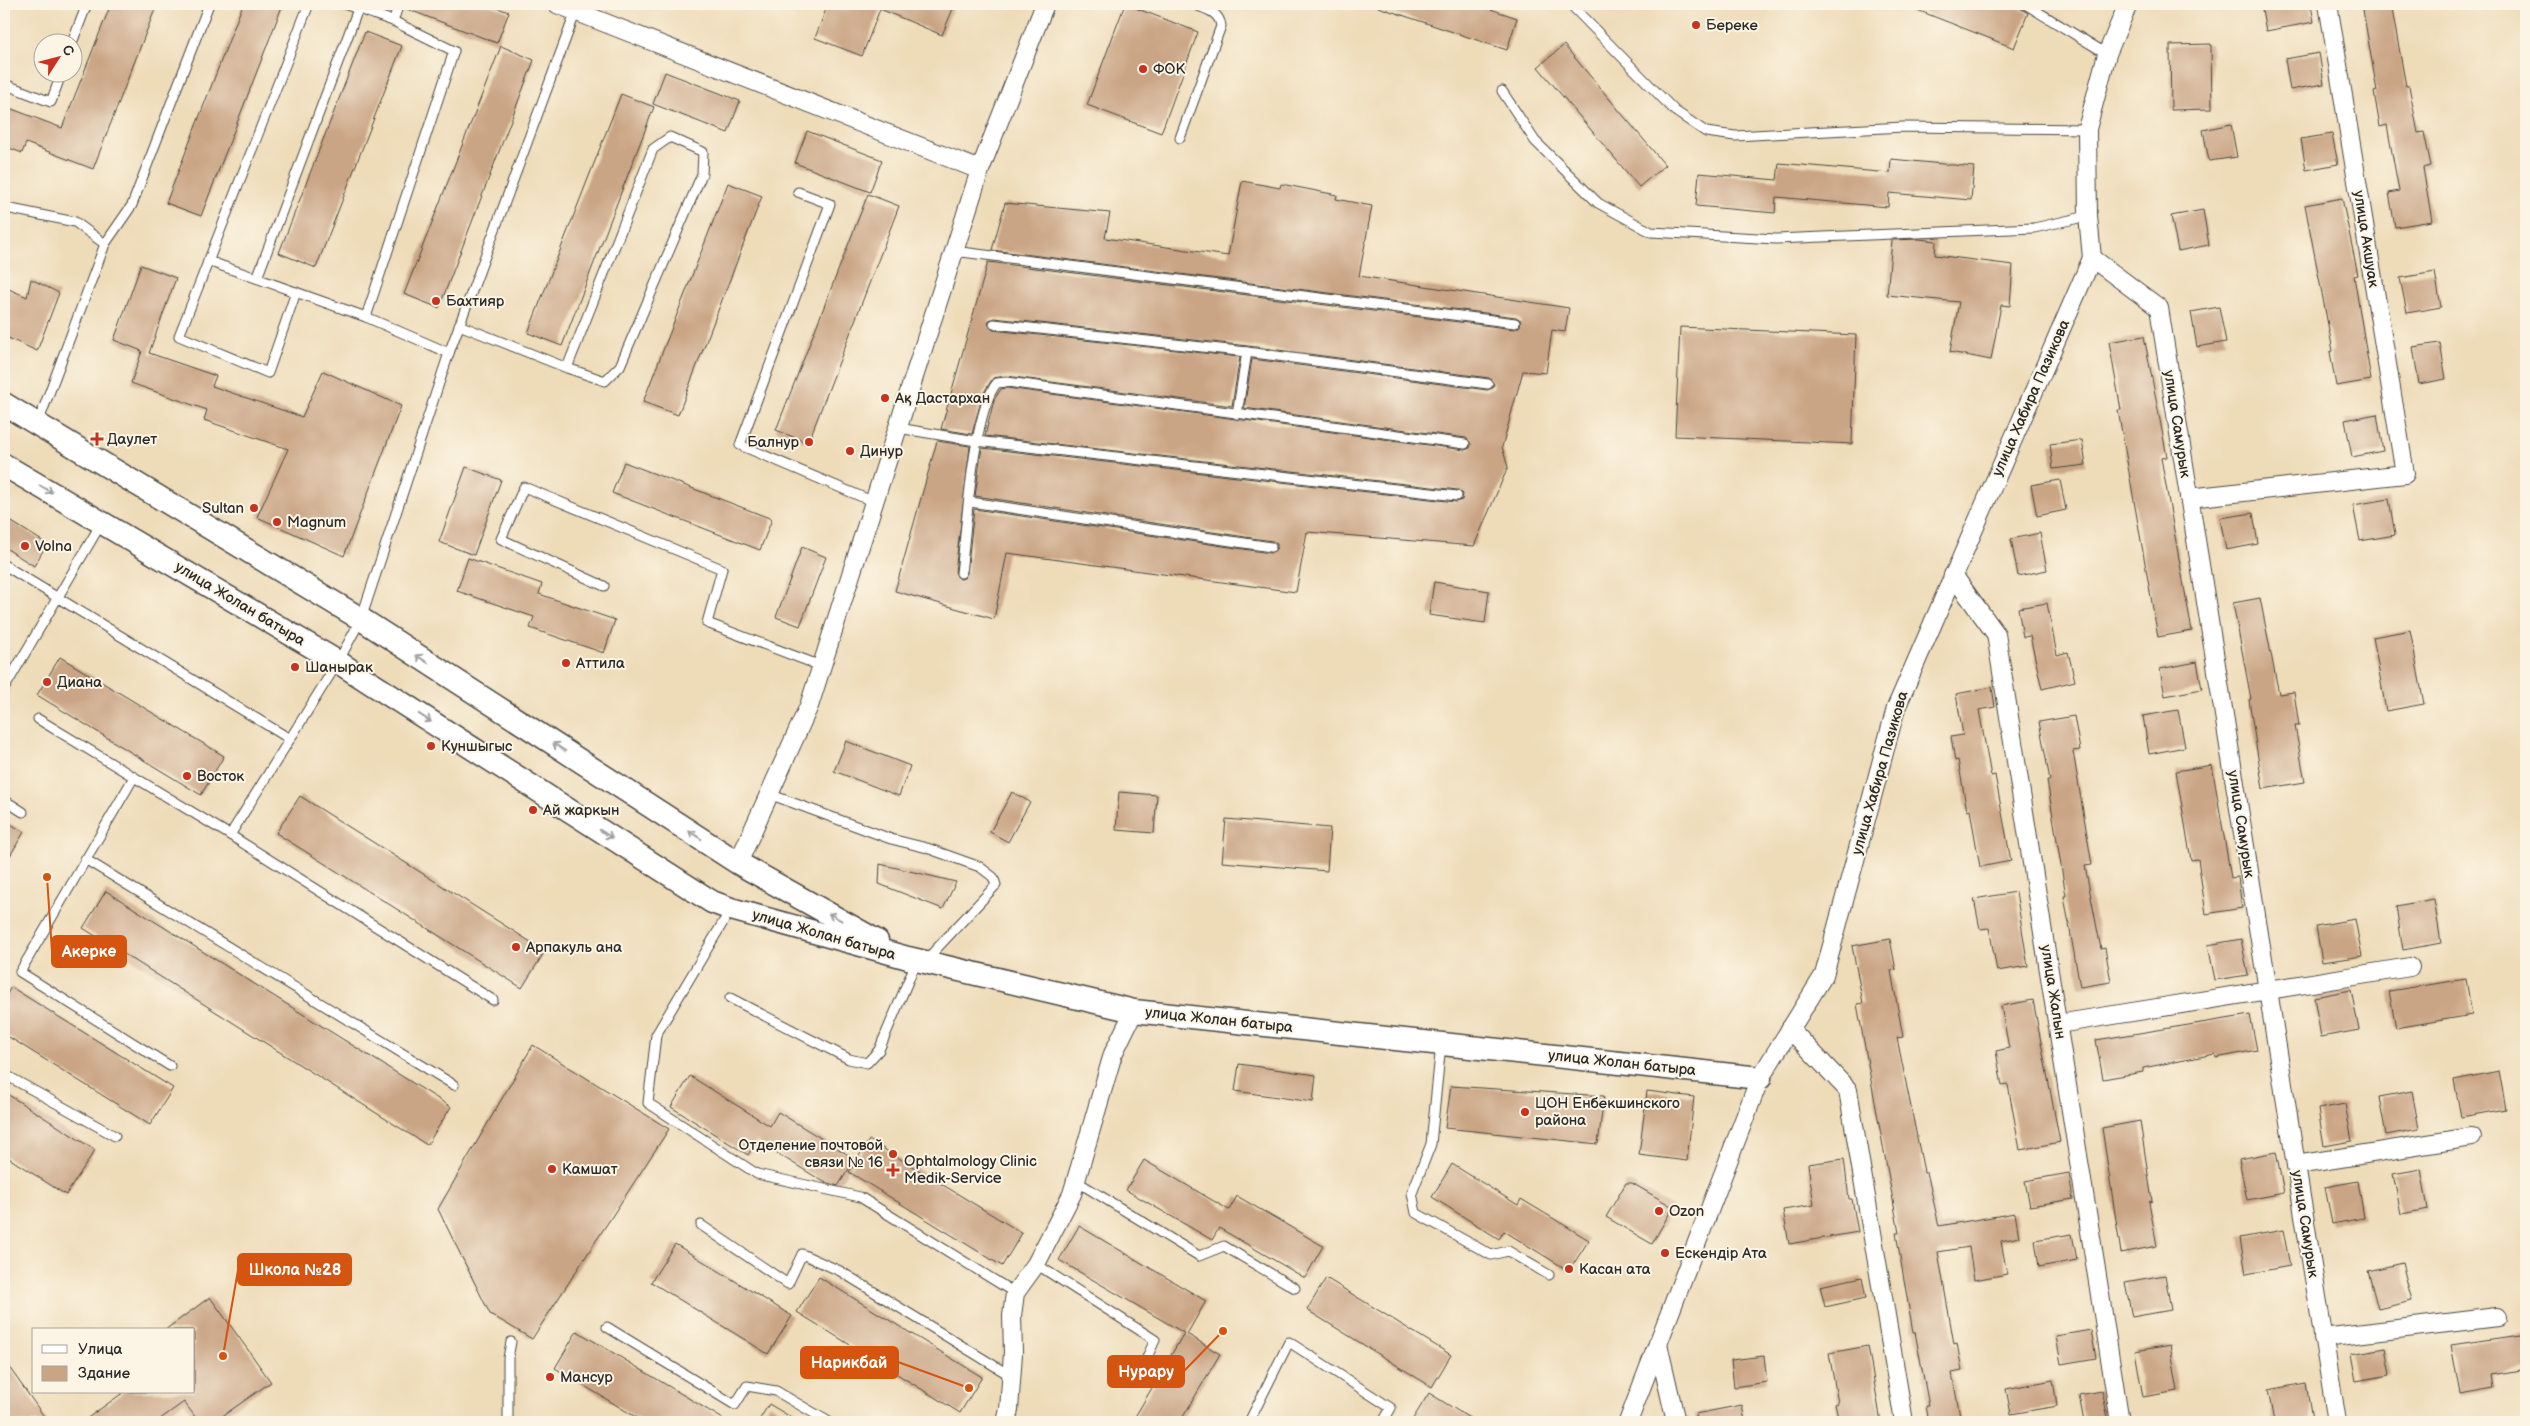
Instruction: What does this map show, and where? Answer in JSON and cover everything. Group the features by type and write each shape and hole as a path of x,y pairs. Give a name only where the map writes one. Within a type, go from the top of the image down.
{"street":[{"path":"557,4 980,170"},
{"path":"738,863 809,706 980,170 1045,4"},
{"name":"улица Хабира Пазикова","path":"1628,1422 1760,1078 1824,974 1896,708 2092,258 2088,216 2087,129 2107,54 2128,4"},
{"name":"улица Акшуак","path":"2189,498 2405,474 2328,4"},
{"name":"улица Самурык","path":"2092,258 2159,308 2337,1422"},
{"path":"4,404 361,619 738,863 917,960"},
{"name":"улица Жолан батыра","path":"4,465 338,662 704,896 731,909 917,960 1134,1011 1760,1078"},
{"name":"улица Жалын","path":"1953,575 1996,634 2120,1422"},
{"path":"2058,1024 2410,967"},
{"path":"1006,1422 1012,1376 1012,1316 1015,1293 1036,1264 1072,1194 1113,1054 1134,1011"},
{"path":"1790,1029 1848,1090 1904,1422"},
{"path":"2296,1165 2472,1137"},
{"path":"2324,1338 2497,1317"},
{"path":"1658,1344 1676,1422"}],"lane":[{"path":"76,32 87,4"},
{"path":"38,423 105,244 132,205 209,4"},
{"path":"296,292 268,373 179,336 309,4"},
{"path":"344,4 393,21 454,51 366,317"},
{"path":"393,21 399,4"},
{"path":"1180,138 1221,26 1220,19 1216,14 1193,4"},
{"path":"1570,4 1675,111 1706,132 1735,136 1903,127 2087,129"},
{"path":"2025,4 2107,54"},
{"path":"257,278 358,9"},
{"path":"230,835 338,662 361,619 449,353 576,11"},
{"path":"4,84 51,102 58,82"},
{"path":"1502,91 1535,141 1598,203 1651,232 1776,239 2034,228 2088,216"},
{"path":"459,326 567,368 605,381 620,366 702,174 703,152 670,137 654,149 567,368"},
{"path":"798,192 830,204 740,445 874,502"},
{"path":"11,209 75,222 105,244"},
{"path":"954,251 1515,324"},
{"path":"208,261 366,317 449,353"},
{"path":"994,324 1247,352 1488,384"},
{"path":"1236,414 1247,352"},
{"path":"962,573 976,441 990,391 997,384 1007,382 1465,444"},
{"path":"898,428 976,441 1457,496"},
{"path":"604,586 502,539 524,487 722,569 707,623 822,666"},
{"path":"970,502 1271,547"},
{"path":"4,689 102,522"},
{"path":"4,565 290,739"},
{"path":"38,719 230,835 493,1000"},
{"path":"134,777 20,972 170,1066"},
{"path":"730,998 849,1059 867,1062 879,1050 917,960 996,885 993,877 980,868 927,848 891,839 769,794"},
{"path":"4,800 23,812"},
{"path":"86,859 454,1086"},
{"path":"731,909 656,1035 648,1104 757,1174 860,1197 1015,1293"},
{"path":"1441,1044 1431,1144 1412,1193 1416,1213 1491,1255 1508,1251 1549,1275"},
{"path":"4,1074 115,1136"},
{"path":"1076,1181 1199,1256 1224,1246 1295,1288"},
{"path":"701,1225 788,1284 802,1254 840,1271 1012,1376"},
{"path":"1036,1264 1155,1340 1136,1381"},
{"path":"607,1327 735,1405 747,1386 776,1391 829,1422"},
{"path":"508,1422 508,1358 511,1342"},
{"path":"1249,1422 1289,1342 1391,1408 1383,1422"}],"building":[{"path":"111,4 157,4 93,169 26,143 22,153 4,146 4,106 62,128 80,82 82,82 82,77"},
{"path":"243,4 283,4 201,216 166,203"},
{"path":"405,4 486,4 509,12 497,43 404,8"},
{"path":"828,4 955,4 942,35 880,9 862,56 815,38"},
{"name":"ФОК","path":"1125,4 1198,32 1161,133 1087,105"},
{"path":"1378,4 1476,4 1517,18 1507,50 1378,7"},
{"path":"1902,4 2019,4 2021,9 2028,13 2014,48"},
{"path":"2261,4 2311,4 2314,22 2266,31"},
{"path":"2362,4 2391,4 2406,86 2409,86 2418,133 2424,132 2431,166 2423,168 2432,221 2395,227 2389,193 2399,191 2387,125 2380,127 2374,92 2377,91"},
{"path":"365,32 402,46 316,268 279,253"},
{"path":"2211,44 2212,109 2171,110 2170,45"},
{"path":"1564,45 1665,165 1639,187 1538,67"},
{"path":"501,46 534,60 439,308 404,294"},
{"path":"2319,53 2324,84 2290,90 2285,59"},
{"path":"665,72 740,101 728,133 653,104"},
{"path":"621,94 654,107 562,346 528,333"},
{"path":"2231,124 2237,157 2209,161 2203,130"},
{"path":"807,131 882,160 870,192 795,163"},
{"path":"2332,134 2338,164 2306,170 2301,139"},
{"path":"1891,159 1974,167 1971,200 1889,193 1888,207 1776,197 1775,213 1696,206 1699,173 1777,180 1779,163 1890,173"},
{"path":"1242,181 1280,188 1281,184 1337,195 1336,199 1372,206 1359,276 1569,308 1565,332 1552,330 1546,373 1523,371 1502,447 1508,467 1474,546 1307,532 1296,592 1007,553 994,619 895,591 937,441 970,446 955,572 960,579 964,578 967,574 974,509 1270,553 1277,548 1277,544 1272,541 975,496 982,448 1456,502 1462,500 1463,494 1458,490 985,436 994,400 1001,389 1007,388 1465,450 1470,448 1471,444 1466,438 1244,408 1252,359 1487,390 1493,388 1494,384 1489,378 1248,346 994,318 989,320 988,324 993,330 1240,357 1232,406 1006,376 993,378 983,394 972,434 941,429 988,262 1514,329 1520,326 1521,320 1516,317 992,250 1005,203 1110,213 1105,238 1228,256"},
{"path":"728,183 762,196 678,415 643,402"},
{"path":"868,194 899,206 808,443 776,430"},
{"path":"2342,198 2358,275 2354,276 2371,380 2336,386 2330,352 2333,351 2305,205"},
{"path":"2203,210 2209,245 2178,251 2171,216"},
{"path":"1919,239 1936,241 1935,255 2013,265 2010,306 2001,305 1991,360 1950,352 1959,302 1887,295 1892,240"},
{"path":"141,265 176,278 149,353 216,376 212,386 302,417 323,371 401,406 344,556 257,517 288,449 204,420 207,410 131,383 142,351 114,340"},
{"path":"2435,272 2441,307 2407,313 2400,278"},
{"path":"31,279 59,293 37,351 4,336 4,287 27,297"},
{"path":"2219,307 2226,342 2197,347 2191,312"},
{"path":"1680,327 1856,335 1852,444 1675,436"},
{"path":"2144,336 2167,457 2161,458 2192,631 2158,637 2118,410 2121,410 2109,342"},
{"path":"2440,343 2446,379 2419,384 2413,347"},
{"path":"2377,414 2383,451 2352,457 2345,420"},
{"path":"2082,440 2086,465 2053,469 2050,444"},
{"path":"624,462 772,519 760,550 612,493"},
{"path":"466,467 501,480 474,555 439,542"},
{"path":"2060,480 2066,510 2037,516 2031,485"},
{"path":"2389,499 2395,535 2360,541 2353,505"},
{"path":"2253,513 2258,544 2226,550 2220,518"},
{"path":"4,517 47,544 34,566 4,547"},
{"path":"2040,533 2047,570 2018,576 2011,539"},
{"path":"802,547 826,557 800,626 776,617"},
{"path":"468,558 542,584 539,594 615,620 604,653 530,628 534,617 457,591"},
{"path":"1434,582 1489,591 1485,623 1429,615"},
{"path":"2260,598 2279,694 2294,692 2299,726 2295,726 2305,782 2263,789 2249,700 2251,699 2233,603"},
{"path":"2047,603 2057,655 2068,652 2075,681 2042,689 2030,636 2023,637 2018,608"},
{"path":"2410,630 2424,704 2386,711 2373,637"},
{"path":"60,657 224,756 201,795 37,695"},
{"path":"2197,662 2202,689 2165,696 2160,669"},
{"path":"1992,687 1995,707 1979,710 1991,776 1995,775 2011,861 1980,867 1970,810 1967,811 1958,760 1955,761 1951,737 1963,735 1956,694"},
{"path":"2178,710 2185,747 2149,754 2143,716"},
{"path":"2074,716 2080,750 2073,751 2092,865 2085,866 2101,949 2105,948 2111,982 2080,987 2047,780 2050,780 2039,722"},
{"path":"846,741 910,766 899,796 834,771"},
{"path":"2212,765 2231,878 2238,877 2242,908 2206,914 2198,859 2191,860 2176,771"},
{"path":"1012,792 1030,802 1008,842 990,832"},
{"path":"1119,792 1157,795 1154,833 1116,830"},
{"path":"300,796 545,951 522,988 276,833"},
{"path":"1226,819 1330,828 1327,871 1222,862"},
{"path":"4,820 24,832 4,866"},
{"path":"880,864 956,882 943,909 879,884"},
{"path":"106,891 451,1107 427,1145 83,928"},
{"path":"2016,892 2028,966 1997,971 1989,928 1980,929 1974,899"},
{"path":"2434,899 2441,943 2403,950 2396,906"},
{"path":"2355,919 2362,956 2322,962 2316,926"},
{"path":"1890,939 1896,970 1891,971 1903,1037 1897,1038 1924,1172 1927,1172 1939,1226 2015,1213 2019,1237 2001,1241 2007,1274 1974,1280 1969,1247 1938,1252 1954,1344 1957,1343 1962,1371 1952,1373 1961,1422 1929,1422 1926,1406 1929,1406 1915,1332 1913,1332 1896,1233 1899,1233 1857,1004 1863,1003 1852,946"},
{"path":"2241,939 2248,975 2215,980 2208,945"},
{"path":"2466,979 2472,1015 2396,1028 2389,991"},
{"path":"11,987 173,1088 150,1125 4,1034 4,999"},
{"path":"2351,990 2359,1030 2321,1037 2314,997"},
{"path":"2033,1000 2060,1142 2020,1150 2008,1085 2002,1086 1996,1051 2009,1048 2001,1006"},
{"path":"2250,1015 2257,1050 2216,1058 2215,1054 2143,1068 2143,1072 2103,1079 2096,1040"},
{"name":"Камшат","path":"533,1045 669,1129 532,1339 490,1314 438,1209"},
{"path":"1239,1064 1316,1075 1313,1102 1235,1091"},
{"path":"2499,1071 2506,1109 2461,1117 2454,1080"},
{"path":"690,1076 770,1126 778,1112 855,1159 838,1186 824,1182 757,1141 748,1155 671,1107"},
{"name":"ЦОН Енбекшинского района","path":"1451,1086 1604,1096 1598,1144 1445,1128"},
{"path":"1647,1091 1694,1097 1687,1161 1639,1155"},
{"path":"2412,1091 2419,1129 2386,1135 2379,1097"},
{"path":"4,1092 95,1150 66,1195 4,1155"},
{"path":"2345,1104 2352,1141 2324,1146 2318,1109"},
{"path":"2140,1121 2152,1201 2149,1202 2157,1246 2121,1253 2102,1128"},
{"path":"869,1140 1022,1233 1002,1266 849,1172"},
{"path":"2276,1152 2284,1193 2247,1200 2239,1159"},
{"path":"1844,1159 1849,1199 1852,1199 1858,1232 1789,1244 1783,1210 1814,1205 1808,1164"},
{"path":"1144,1160 1229,1210 1237,1196 1323,1246 1305,1278 1219,1228 1212,1240 1126,1190"},
{"path":"1452,1164 1518,1205 1521,1199 1589,1240 1569,1271 1504,1231 1499,1239 1432,1197"},
{"path":"2421,1169 2428,1209 2401,1214 2393,1174"},
{"path":"2069,1173 2073,1199 2030,1206 2025,1181"},
{"path":"2358,1181 2364,1218 2332,1224 2325,1187"},
{"path":"1626,1183 1632,1183 1673,1207 1652,1244 1606,1217"},
{"path":"1079,1226 1206,1301 1187,1334 1220,1354 1180,1422 1132,1422 1184,1333 1059,1260"},
{"path":"2283,1230 2290,1266 2246,1274 2240,1238"},
{"path":"2072,1234 2077,1260 2039,1267 2035,1240"},
{"path":"675,1244 792,1316 768,1354 651,1282"},
{"path":"2402,1263 2412,1301 2378,1309 2368,1271"},
{"path":"2165,1275 2171,1310 2132,1317 2125,1282"},
{"path":"819,1277 982,1377 960,1413 797,1312"},
{"path":"1862,1277 1866,1298 1825,1307 1820,1286"},
{"path":"1326,1278 1451,1355 1432,1387 1307,1310"},
{"path":"210,1297 271,1382 214,1422 199,1422 184,1402 156,1422 82,1422 121,1394 195,1394 195,1328 168,1328"},
{"path":"2091,1330 2096,1358 2061,1364 2056,1336"},
{"path":"577,1331 728,1422 644,1422 555,1368"},
{"path":"2526,1334 2526,1369 2492,1375 2494,1388 2460,1394 2451,1345"},
{"path":"2170,1345 2178,1391 2143,1397 2135,1351"},
{"path":"1868,1346 1881,1422 1839,1422 1835,1404 1838,1403 1829,1353"},
{"path":"2385,1348 2390,1375 2356,1381 2351,1354"},
{"path":"1764,1356 1767,1382 1734,1387 1731,1360"},
{"path":"4,1360 48,1422 4,1422"},
{"path":"2053,1380 2057,1406 2011,1414 2006,1389"},
{"path":"2306,1383 2312,1419 2274,1422 2268,1390"},
{"path":"2102,1391 2108,1418 2084,1422 2079,1395"},
{"path":"1429,1393 1476,1422 1411,1422"},
{"path":"769,1404 799,1422 758,1422"},
{"path":"1742,1405 1745,1422 1696,1422 1695,1414"}],"place":[{"name":"Береке","path":"1696,25"},
{"name":"ФОК","path":"1143,69"},
{"name":"Бахтияр","path":"436,301"},
{"name":"Ақ Дастархан","path":"885,398"},
{"name":"Даулет","path":"97,439"},
{"name":"Балнур","path":"809,442"},
{"name":"Динур","path":"850,451"},
{"name":"Sultan","path":"254,508"},
{"name":"Magnum","path":"277,522"},
{"name":"Volna","path":"25,546"},
{"name":"Аттила","path":"566,663"},
{"name":"Шанырак","path":"295,667"},
{"name":"Диана","path":"47,682"},
{"name":"Куншыгыс","path":"431,746"},
{"name":"Восток","path":"187,776"},
{"name":"Ай жаркын","path":"533,810"},
{"name":"Акерке","path":"47,877"},
{"name":"Арпакуль ана","path":"516,947"},
{"name":"ЦОН Енбекшинского района","path":"1525,1112"},
{"name":"Отделение почтовой связи № 16","path":"893,1154"},
{"name":"Камшат","path":"552,1169"},
{"name":"Ophtalmology Clinic Medik-Service","path":"893,1170"},
{"name":"Ozon","path":"1659,1211"},
{"name":"Ескендір Ата","path":"1665,1253"},
{"name":"Касан ата","path":"1569,1269"},
{"name":"Нурару","path":"1223,1331"},
{"name":"Школа №28","path":"223,1356"},
{"name":"Мансур","path":"550,1377"},
{"name":"Нарикбай","path":"969,1388"}]}
